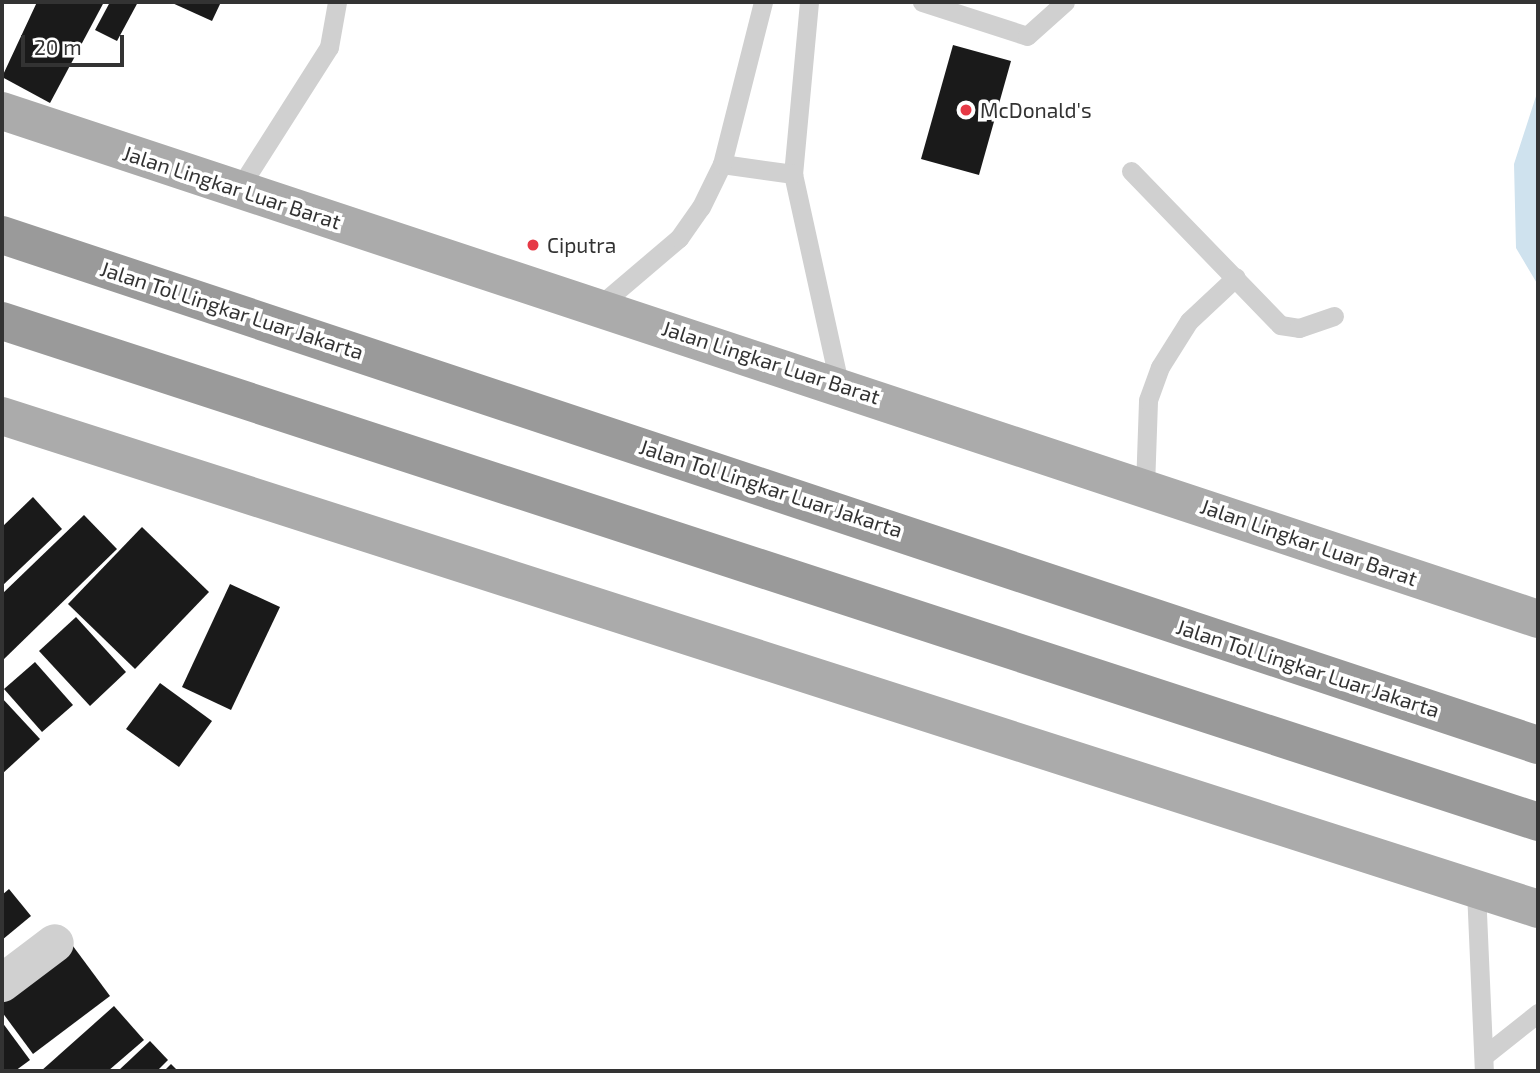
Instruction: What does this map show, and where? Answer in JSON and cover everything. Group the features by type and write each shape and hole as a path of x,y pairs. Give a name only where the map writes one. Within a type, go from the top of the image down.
{"highway":[{"name":"Jalan Tol Lingkar Luar Jakarta","path":"2,235 1538,745"},
{"path":"2,321 1538,822"}],"main road":[{"name":"Jalan Lingkar Luar Barat","path":"2,111 839,384 1538,619"},
{"path":"2,416 1538,909"}],"street":[{"path":"2,983 55,943"}],"lane":[{"path":"238,190 330,47 337,2"},
{"path":"809,2 793,174 839,384"},
{"path":"922,2 1027,36 1065,2"},
{"path":"599,306 679,238 722,164 764,5"},
{"path":"722,164 793,174"},
{"path":"1130,171 1236,276 1280,325 1298,328 1334,316"},
{"path":"1145,486 1148,400 1160,367 1189,321 1236,276"},
{"path":"1476,890 1485,1063"},
{"path":"1485,1063 1538,1013"}],"water":[{"path":"1538,90 1538,285 1516,248 1514,164"}],"building":[{"path":"37,2 104,2 50,103 2,77"},
{"path":"110,2 138,2 117,41 95,30"},
{"path":"170,2 221,2 212,21"},
{"name":"McDonald's","path":"953,45 1011,61 979,175 921,159"},
{"path":"33,497 62,529 2,586 2,527"},
{"path":"84,515 117,549 2,661 2,594"},
{"path":"142,527 209,592 135,669 68,604"},
{"path":"230,584 280,607 231,710 182,687"},
{"path":"76,617 126,672 90,706 39,651"},
{"path":"35,662 73,705 42,732 4,689"},
{"path":"160,683 212,721 179,767 126,729"},
{"path":"2,698 40,739 2,774"},
{"path":"9,889 31,916 2,940 2,895"},
{"path":"67,938 110,996 33,1054 2,1012 2,987"},
{"path":"114,1006 144,1040 108,1071 41,1071"},
{"path":"2,1022 30,1060 15,1071 2,1071"},
{"path":"150,1041 168,1060 157,1071 118,1071"},
{"path":"171,1064 178,1071 164,1071"}],"place":[{"name":"McDonald's","path":"966,110"},
{"name":"Ciputra","path":"533,245"}]}
